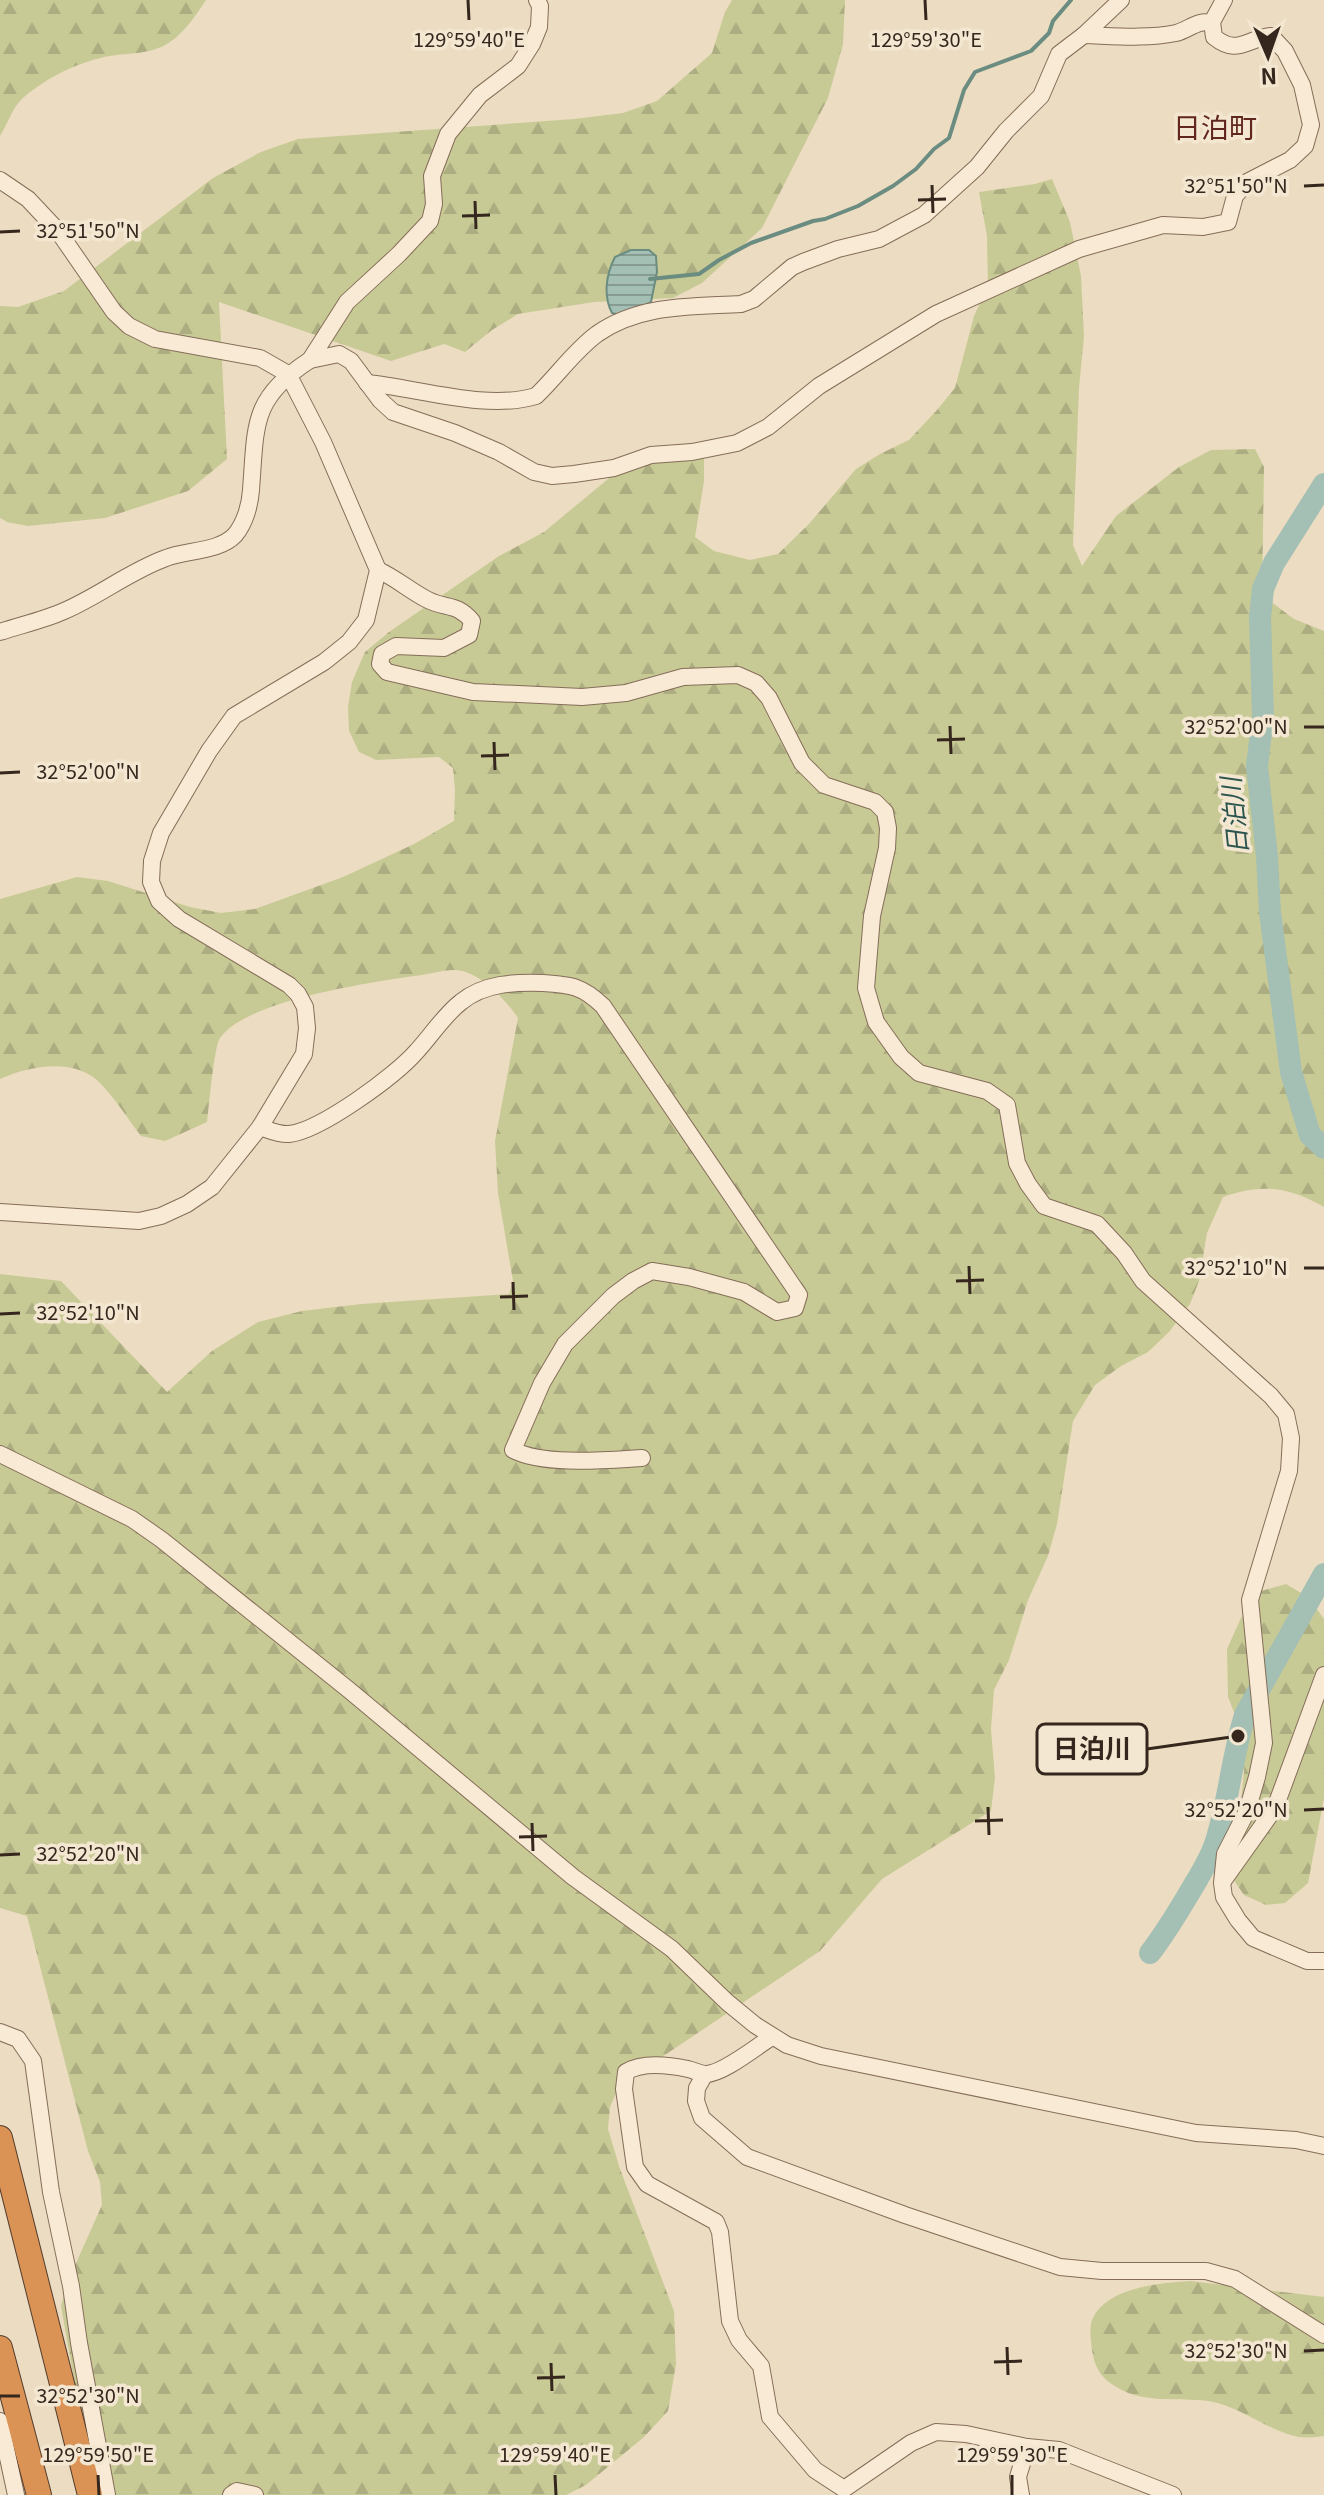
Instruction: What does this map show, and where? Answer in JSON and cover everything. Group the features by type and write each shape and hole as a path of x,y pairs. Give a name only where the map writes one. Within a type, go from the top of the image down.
{"highway":[{"path":"0,2138 90,2495"},
{"path":"0,2348 39,2495"}],"street":[{"path":"310,360 347,302 430,221 434,204 432,176 448,134 480,95 518,66 539,27 540,6 537,0"},
{"path":"367,383 509,402 536,396 597,334 619,322 646,310 741,304 754,299 792,267 838,249 879,239 900,229 924,215 977,167 1006,131 1041,96 1059,54 1121,0"},
{"path":"0,632 64,611 146,565 221,544 234,536 246,515 250,500 256,425 267,397 288,374 310,360 339,354 351,361 393,412 455,433 499,452 534,472 552,476 614,468 651,455 692,452 737,443 768,427 819,386 936,314 1079,249 1163,225 1203,227 1228,222 1235,196 1247,182 1290,160 1305,146 1311,125 1302,85 1285,51 1271,36 1257,37 1239,46 1225,46 1214,37 1212,24 1224,0"},
{"path":"1084,35 1157,36 1183,31 1205,21 1212,24"},
{"path":"0,180 28,199 58,231 114,312 129,326 155,339 260,358 288,374 323,442 378,570 366,620 349,642 324,662 234,716 209,751 161,833 152,861 151,882 159,901 179,919 289,985 298,994 305,1007 307,1028 304,1054 260,1127 212,1187 187,1204 161,1216 139,1221 0,1212"},
{"path":"378,570 393,576 428,600 463,609 472,621 469,635 444,648 396,646 382,654 380,664 387,672 473,692 582,697 626,693 683,677 738,675 756,683 769,698 802,763 824,785 875,802 885,812 887,848 872,916 866,988 876,1022 901,1057 919,1073 987,1091 1007,1105 1017,1163 1044,1206 1097,1224 1124,1253 1143,1281 1271,1396 1286,1414 1291,1438 1289,1471 1250,1600 1264,1743 1247,1811 1225,1854 1222,1883 1224,1897 1253,1938 1307,1961 1324,1961"},
{"path":"260,1127 285,1135 319,1123 392,1077 462,1001 491,985 570,985 587,991 603,1006 799,1295 795,1308 777,1312 744,1292 652,1271 613,1296 565,1344 542,1383 513,1450 539,1458 642,1458"},
{"path":"0,1454 132,1519 162,1540 349,1690 573,1877 672,1949 727,2002 787,2045 821,2056 1196,2133 1296,2140 1324,2146"},
{"path":"1222,1883 1275,1808 1324,1675"},
{"path":"0,2032 18,2039 33,2061 51,2192 71,2286 107,2495"},
{"path":"772,2037 717,2071 705,2074 660,2065 633,2068 626,2072 624,2089 635,2167 647,2184 716,2222 720,2232 730,2321 739,2340 761,2366 770,2417 815,2470 844,2489 911,2443 936,2432 966,2434 1027,2447 1059,2450 1173,2495"},
{"path":"705,2074 697,2088 696,2101 702,2118 747,2157 1060,2267 1102,2271 1206,2271 1235,2279 1324,2335"},
{"path":"0,2421 16,2495"},
{"path":"1021,2495 1018,2477 1027,2447"},
{"path":"231,2495 237,2491 255,2495"}],"green space":[{"path":"0,0 206,0 185,28 163,46 87,62 41,84 19,102 0,136"},
{"path":"732,0 845,0 843,44 828,98 762,228 702,283 673,298 594,302 518,314 465,352 444,344 391,361 219,302 227,459 188,491 105,518 28,526 0,518 0,306 18,307 64,291 213,178 261,152 298,139 574,119 623,113 657,101 712,53"},
{"path":"1052,179 1070,222 1081,276 1084,336 1073,545 1082,566 1116,516 1179,467 1211,450 1255,449 1264,467 1262,595 1294,619 1324,631 1324,1207 1299,1195 1275,1189 1250,1190 1223,1197 1207,1233 1199,1281 1190,1304 1169,1332 1148,1352 1095,1385 1073,1421 1057,1524 1048,1556 1028,1600 1009,1660 994,1690 991,1729 995,1778 991,1811 882,1879 820,1951 618,2089 610,2107 608,2129 674,2311 676,2364 668,2411 644,2437 586,2485 566,2495 100,2495 85,2442 61,2306 68,2281 102,2205 100,2182 88,2151 27,1916 0,1908 0,1274 61,1281 167,1392 212,1351 258,1322 302,1311 361,1304 509,1294 513,1281 498,1193 495,1141 518,1018 483,981 457,970 340,989 281,1004 255,1013 234,1025 220,1038 207,1122 165,1141 141,1136 102,1085 80,1070 39,1067 0,1079 0,899 77,877 108,881 190,907 221,913 255,909 343,877 414,844 454,821 453,768 439,757 376,760 359,752 349,731 348,707 352,682 365,652 499,556 544,532 631,460 704,455 704,481 695,537 714,551 750,560 778,554 808,525 856,469 909,440 955,388 974,316 988,286 987,236 979,192"},
{"path":"1286,1584 1308,1597 1324,1619 1324,1798 1308,1883 1285,1903 1266,1905 1244,1895 1233,1879 1244,1772 1242,1732 1228,1697 1227,1649 1241,1618 1261,1591"},
{"path":"1190,2281 1324,2297 1324,2436 1287,2434 1232,2408 1208,2401 1162,2399 1128,2393 1100,2373 1090,2335 1092,2320 1099,2309 1109,2300 1135,2289"}],"shaded area":[{"path":"631,250 649,250 656,256 657,272 651,302 627,314 612,313 607,292 609,271 615,257"}],"waterway":[{"path":"650,279 699,274 751,243 858,206 893,186 949,138 964,90 975,72 1031,51 1049,33 1053,21 1071,0"},
{"name":"日泊川","path":"1324,484 1274,563 1263,589 1260,617 1263,716 1257,766 1270,912 1291,1072 1310,1135 1324,1148"},
{"name":"日泊川","path":"1150,1953 1210,1856 1245,1715 1324,1574"}],"place":[{"name":"日泊川","path":"1238,1736"}],"district":[{"name":"日泊町","path":"1215,128"}]}
